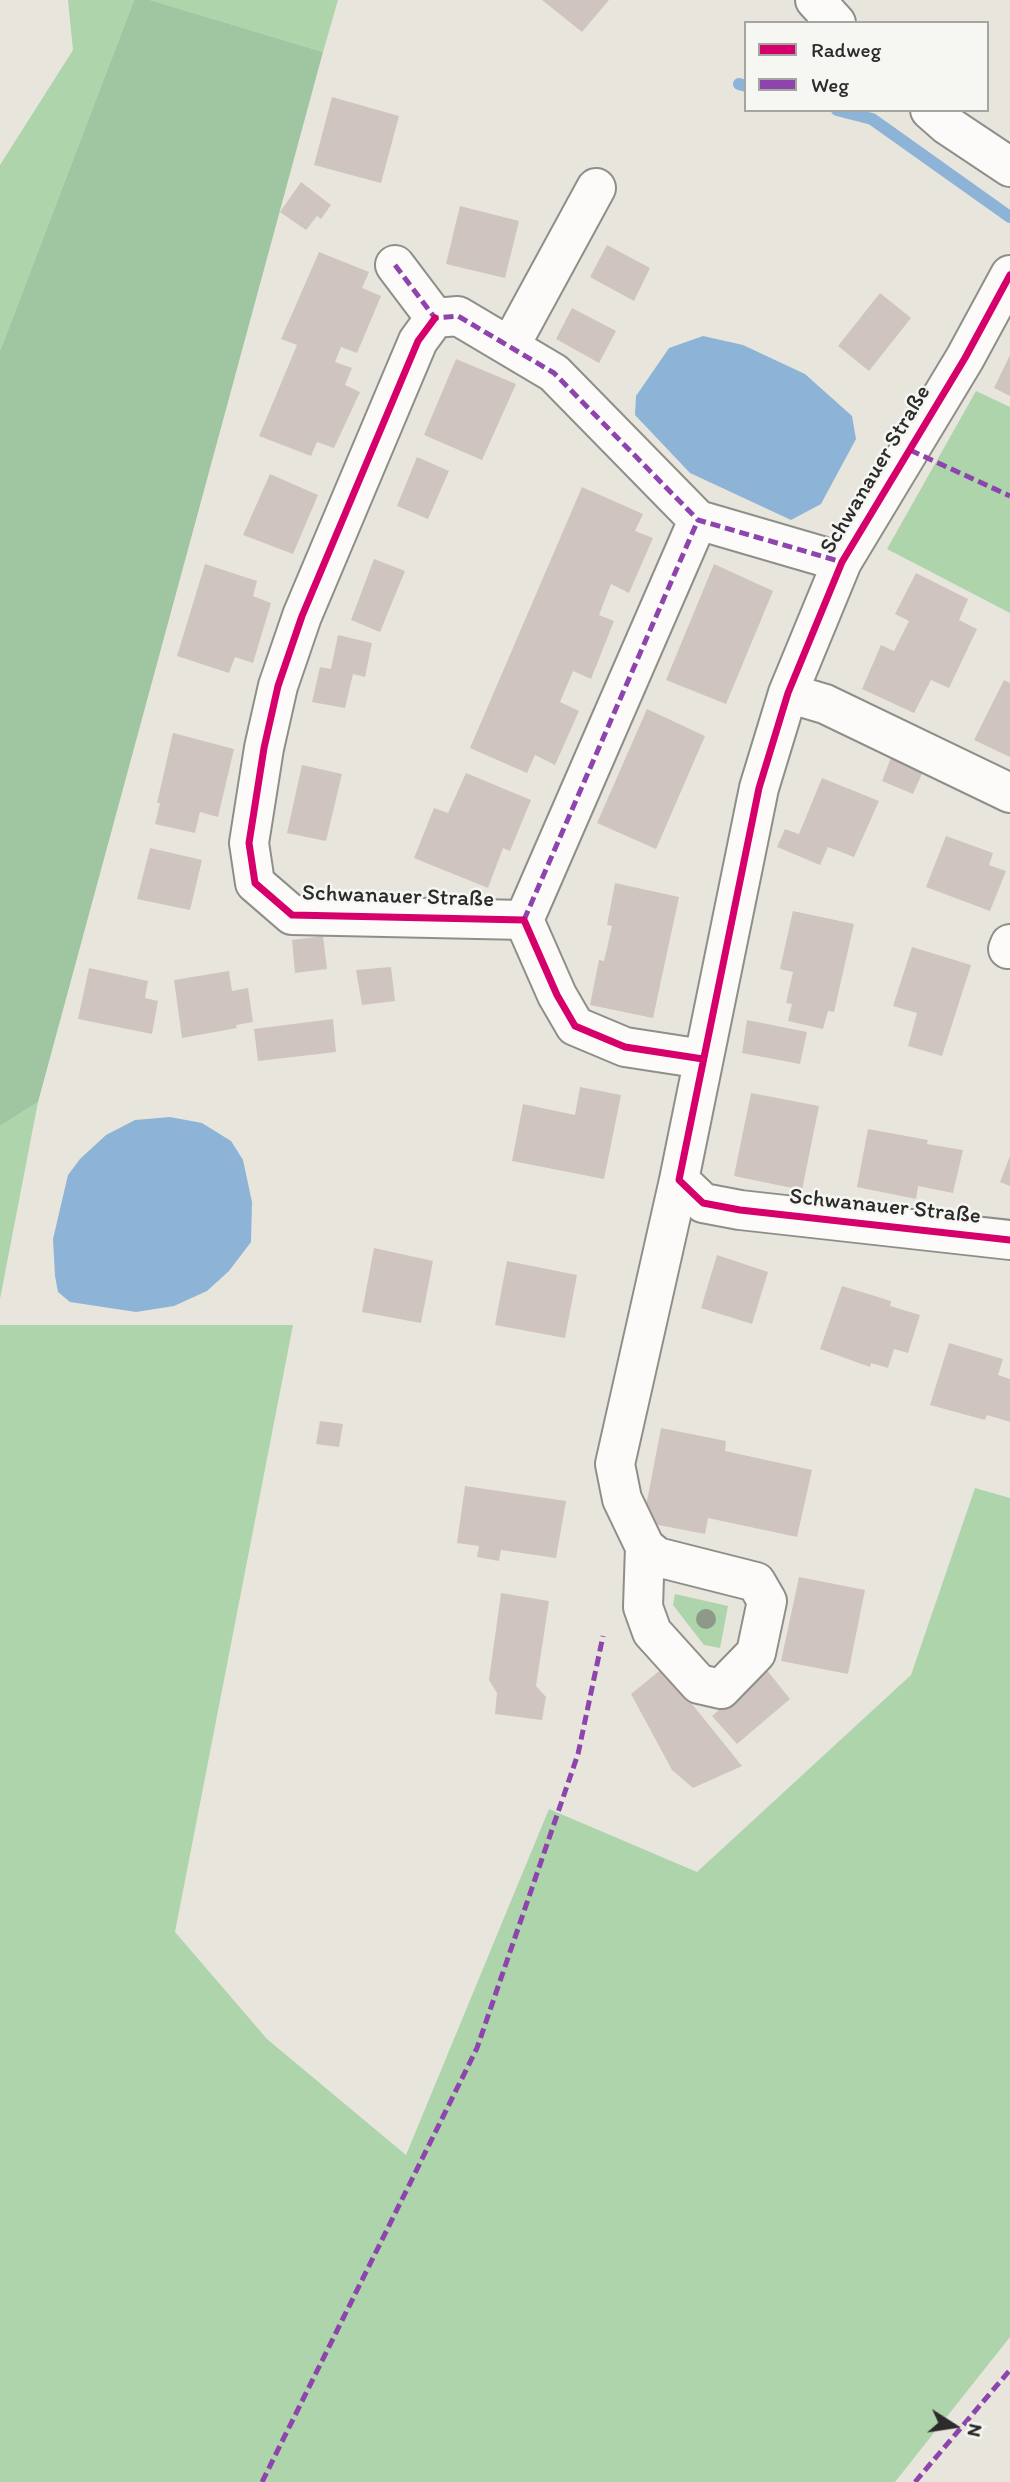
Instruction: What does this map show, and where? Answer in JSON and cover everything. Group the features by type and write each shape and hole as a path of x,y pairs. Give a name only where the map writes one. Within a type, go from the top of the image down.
{"street":[{"path":"815,0 834,21"},
{"path":"932,112 947,125 1010,167"},
{"path":"510,346 596,188"},
{"path":"395,265 435,318"},
{"name":"Schwanauer Straße","path":"645,1547 622,1499 615,1464 679,1180 759,788 788,692 842,562 965,358 1010,275"},
{"name":"Schwanauer Straße","path":"524,920 292,915 254,883 249,843 264,748 278,686 302,615 418,341 435,318 458,316 554,373 698,520 842,562"},
{"name":"Schwanauer Straße","path":"698,520 524,920 557,995 575,1026 625,1047 703,1059"},
{"path":"788,692 825,704 1010,793"},
{"name":"Schwanauer Straße","path":"679,1180 704,1203 740,1210 1010,1241"}],"green space":[{"path":"68,0 134,0 0,351 0,165 73,50"},
{"path":"134,0 150,0 323,52 38,1102 0,1126 0,351"},
{"path":"150,0 338,0 323,52"},
{"path":"976,391 1010,407 1010,613 887,549"},
{"path":"38,1102 0,1299 0,1126"},
{"path":"0,1325 293,1325 175,1932 267,2039 406,2155 549,1809 697,1872 911,1675 975,1488 1010,1498 1010,2337 895,2482 0,2482"},
{"path":"675,1594 728,1606 720,1648 704,1645 673,1605"}],"water":[{"path":"703,336 743,345 805,374 852,416 856,439 821,504 791,520 690,473 635,415 636,396 669,348"},
{"path":"170,1117 202,1123 231,1141 243,1160 252,1202 251,1242 229,1271 207,1291 174,1306 136,1312 70,1302 58,1292 53,1239 68,1175 80,1159 106,1135 135,1120"}],"building":[{"path":"542,0 609,0 582,32"},
{"path":"332,97 399,116 381,183 314,165"},
{"path":"301,182 331,205 321,219 317,216 306,230 280,212"},
{"path":"460,206 519,221 505,278 446,264"},
{"path":"607,245 650,268 634,301 590,277"},
{"path":"319,252 369,272 362,288 381,296 357,353 341,347 335,362 352,368 345,385 360,392 334,448 317,442 311,456 259,436 297,345 281,339"},
{"path":"880,293 911,318 869,371 838,346"},
{"path":"572,308 616,331 599,363 556,339"},
{"path":"1010,355 1010,396 994,388"},
{"path":"456,359 516,384 482,460 424,435"},
{"path":"417,457 449,471 428,519 397,506"},
{"path":"270,474 318,495 293,554 243,535"},
{"path":"582,487 643,514 635,531 653,538 629,593 611,584 599,615 614,621 591,679 573,671 560,702 579,711 555,765 535,755 527,773 470,748"},
{"path":"374,559 405,571 380,632 351,620"},
{"path":"205,564 257,581 253,596 271,603 253,663 235,657 229,673 177,656"},
{"path":"714,564 773,591 726,704 666,680"},
{"path":"916,573 968,599 959,620 977,629 949,688 931,680 914,713 862,689 881,645 894,651 909,621 895,614"},
{"path":"338,635 372,643 365,677 353,674 345,708 312,702 320,667 331,669"},
{"path":"1004,680 1010,683 1010,757 974,740"},
{"path":"647,709 705,736 656,849 597,823"},
{"path":"173,733 234,749 218,817 200,812 195,833 155,824 160,803 157,803"},
{"path":"892,755 924,769 913,794 882,781"},
{"path":"302,765 342,774 326,841 287,833"},
{"path":"466,773 531,800 510,851 503,848 488,888 414,858 434,808 448,813"},
{"path":"822,778 879,801 854,857 828,847 820,865 777,847 785,829 799,834"},
{"path":"946,836 993,853 989,865 1006,871 990,911 926,887"},
{"path":"150,848 202,860 190,910 137,899"},
{"path":"615,883 679,897 653,1018 590,1005 599,960 604,961 612,926 607,925"},
{"path":"793,911 854,924 834,1012 828,1011 823,1029 788,1021 792,1004 786,1003 793,972 780,969"},
{"path":"323,936 327,969 295,973 292,940"},
{"path":"912,947 971,965 942,1056 908,1046 917,1013 893,1006"},
{"path":"391,967 395,1001 362,1005 356,970"},
{"path":"89,968 148,981 145,998 158,1001 152,1034 78,1019"},
{"path":"229,971 232,991 248,988 253,1022 236,1025 237,1028 182,1038 174,980"},
{"path":"333,1019 336,1052 258,1061 254,1029"},
{"path":"747,1020 807,1032 800,1064 742,1053"},
{"path":"580,1087 621,1095 604,1179 512,1161 523,1104 575,1115"},
{"path":"751,1093 819,1106 802,1190 734,1176"},
{"path":"868,1129 928,1140 927,1144 963,1150 953,1193 918,1186 916,1199 857,1187"},
{"path":"1010,1156 1010,1186 1000,1182"},
{"path":"374,1248 433,1261 421,1323 362,1312"},
{"path":"717,1255 768,1272 752,1324 701,1308"},
{"path":"507,1261 577,1275 565,1338 495,1325"},
{"path":"842,1286 891,1301 890,1306 920,1315 908,1353 894,1349 888,1368 871,1363 870,1367 820,1349"},
{"path":"949,1343 1003,1359 998,1375 1010,1379 1010,1422 987,1415 985,1420 930,1405"},
{"path":"320,1421 343,1424 339,1447 316,1444"},
{"path":"661,1428 726,1441 725,1451 812,1470 797,1537 708,1518 705,1534 643,1522"},
{"path":"465,1486 566,1501 556,1558 501,1550 499,1561 477,1557 479,1546 457,1543"},
{"path":"799,1577 865,1590 848,1674 781,1661"},
{"path":"501,1593 549,1601 536,1686 546,1697 542,1720 495,1714 497,1693 489,1680"},
{"path":"663,1668 742,1766 693,1788 672,1770 631,1694"},
{"path":"766,1669 790,1699 737,1744 712,1716"}],"waterway":[{"path":"739,84 744,85"},
{"path":"845,112 872,119 1010,217"}],"marked path":[{"path":"395,265 435,318 458,316 554,373 698,520 842,562"},
{"path":"910,450 1010,496"},
{"path":"524,920 698,520"},
{"path":"262,2482 477,2048 578,1754 603,1636"},
{"path":"915,2482 1010,2370"}],"cycle path":[{"path":"1010,275 965,358 842,562 788,693 759,788 679,1180 703,1203 740,1210 1010,1240"},
{"path":"435,318 418,341 302,616 278,686 264,748 249,843 255,883 292,915 524,920 557,995 575,1026 625,1047 703,1059"}]}
